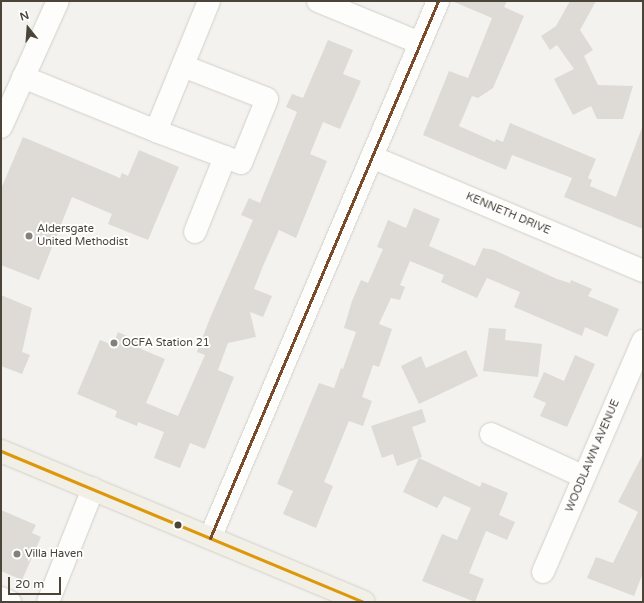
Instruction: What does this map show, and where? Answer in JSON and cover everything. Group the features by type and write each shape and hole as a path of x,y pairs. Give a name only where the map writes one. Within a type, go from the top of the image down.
{"main road":[{"path":"1,451 364,602"}],"street":[{"path":"1,127 58,1"},
{"path":"156,131 209,1"},
{"path":"318,1 420,43"},
{"path":"210,538 438,1"},
{"path":"23,77 156,131 241,163 267,99 183,66"},
{"path":"195,232 225,157"},
{"name":"KENNETH DRIVE","path":"372,157 643,271"},
{"name":"WOODLAWN AVENUE","path":"543,572 643,341"},
{"path":"491,434 584,477"},
{"path":"48,602 93,489"},
{"path":"1,598 10,602"}],"building":[{"path":"452,1 507,1 504,7 524,16 493,88 478,98 472,96 459,126 495,142 496,139 503,142 510,123 596,159 588,178 592,180 590,186 616,197 643,125 643,229 564,197 572,178 512,155 506,170 423,135 449,71 468,78 492,18"},
{"path":"570,1 596,1 580,30 593,50 584,56 598,85 633,86 623,119 597,119 591,106 573,115 554,79 574,69 557,45 550,50 541,36 556,26"},
{"path":"328,40 353,50 343,74 361,81 340,129 323,122 310,154 327,161 296,238 279,230 254,289 272,296 263,317 250,312 256,337 228,343 218,370 234,377 205,449 190,443 180,468 154,458 164,432 138,422 137,426 115,417 117,411 77,394 100,340 113,345 118,332 143,343 141,349 165,359 146,403 178,416 205,355 197,352 210,318 253,220 241,215 249,198 260,203 297,112 286,107 292,94 303,98"},
{"path":"23,137 120,178 122,173 128,176 139,150 179,167 148,240 108,224 112,214 72,197 39,280 1,265 1,189"},
{"path":"414,208 440,219 429,246 475,266 483,248 494,250 557,279 570,283 571,280 592,289 588,296 619,309 607,337 585,327 582,336 514,307 520,292 487,278 477,298 441,282 444,275 410,261 400,285 405,287 400,300 391,298 379,324 392,329 379,367 373,365 362,397 372,401 363,426 349,421 324,482 333,486 316,528 283,514 293,491 277,484 319,383 334,388 341,368 343,369 356,332 344,328 352,301 361,280 368,283 383,249 377,247 388,220 406,228"},
{"path":"1,295 32,308 22,352 30,355 22,374 1,366"},
{"path":"489,328 506,329 505,340 542,344 538,377 483,371"},
{"path":"466,350 478,376 419,404 401,366 421,356 426,368"},
{"path":"575,355 595,364 567,427 540,416 546,403 533,397 544,372 564,381"},
{"path":"422,409 426,422 412,427 422,457 397,466 393,454 382,458 371,426"},
{"path":"643,454 643,573 634,596 587,578 596,557 613,563 638,512 618,502"},
{"path":"419,458 480,487 482,482 508,493 499,515 515,522 507,540 486,531 469,573 484,579 475,602 422,581 442,534 457,540 471,508 444,496 437,508 403,492"},
{"name":"Villa Haven","path":"1,510 36,525 32,533 41,537 22,580 1,571"}],"transit line":[{"path":"210,538 438,1"},
{"path":"1,451 364,602"}],"place":[{"name":"Aldersgate United Methodist","path":"29,236"},
{"name":"OCFA Station 21","path":"114,343"},
{"name":"Villa Haven","path":"17,554"}]}
